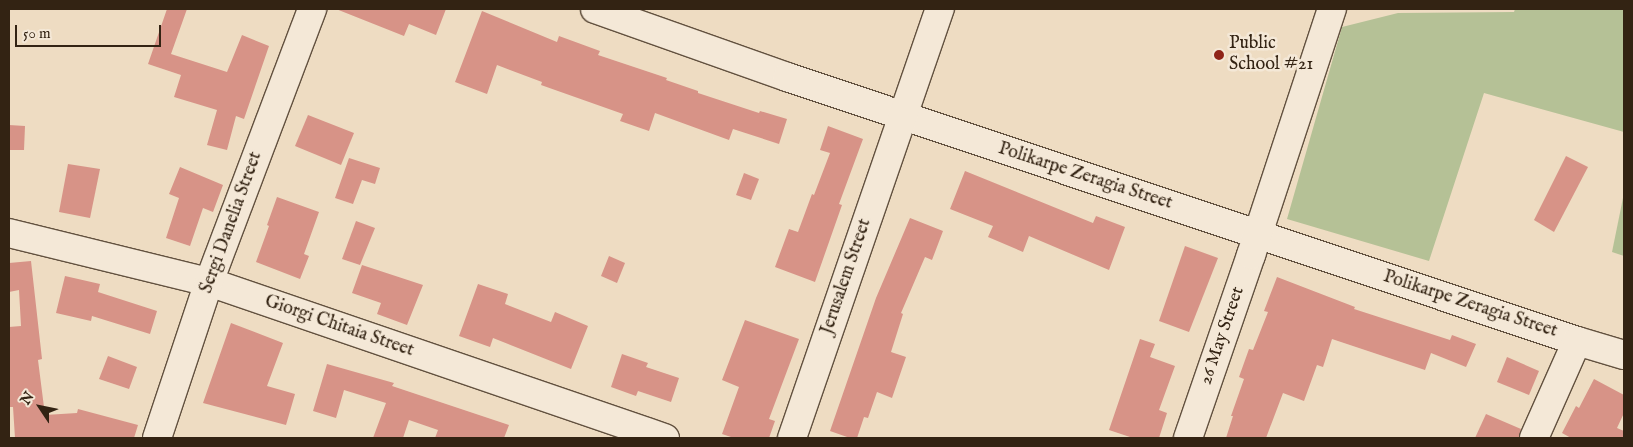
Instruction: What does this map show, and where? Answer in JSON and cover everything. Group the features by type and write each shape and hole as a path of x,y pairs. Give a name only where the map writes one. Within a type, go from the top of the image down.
{"street":[{"name":"Sergi Danelia Street","path":"157,438 209,282 312,9"},
{"name":"Polikarpe Zeragia Street","path":"594,9 787,78 1624,355"},
{"name":"Jerusalem Street","path":"792,438 940,9"},
{"name":"26 May Street","path":"1188,438 1332,9"},
{"name":"Giorgi Chitaia Street","path":"9,233 209,282 665,438"},
{"path":"1534,438 1578,341"}],"green space":[{"path":"1515,9 1624,9 1624,132 1484,93 1429,261 1287,219 1342,27 1398,13 1514,12"},
{"path":"1624,193 1624,256 1612,252"}],"building":[{"path":"167,9 187,9 171,54 227,72 242,35 269,46 244,119 236,116 227,150 207,145 217,110 174,97 181,75 148,64"},
{"path":"336,9 446,9 436,35 409,24 404,36"},
{"path":"482,11 557,42 559,36 600,51 598,55 667,78 666,80 698,91 698,93 759,113 760,111 787,119 779,144 733,129 729,140 655,113 649,131 620,121 623,114 541,85 542,82 497,65 487,94 455,82"},
{"path":"308,115 354,133 341,165 295,146"},
{"path":"9,125 25,126 24,150 9,150"},
{"path":"828,126 863,139 839,204 842,205 815,282 775,267 789,229 798,232 830,153 820,150"},
{"path":"1566,156 1588,167 1554,232 1534,220"},
{"path":"349,158 380,168 375,184 362,180 353,204 335,198"},
{"path":"68,164 100,169 90,218 59,212"},
{"path":"180,167 223,185 213,212 203,208 190,246 166,238 179,198 169,194"},
{"path":"965,171 1093,223 1096,216 1125,227 1109,270 1029,236 1023,252 988,237 993,226 950,209"},
{"path":"744,173 759,179 751,200 736,195"},
{"path":"277,197 319,212 304,254 309,256 300,279 256,262"},
{"path":"910,218 943,231 932,260 925,257 901,313 903,314 891,352 906,357 892,398 877,392 868,418 864,417 857,438 850,438 830,431 876,298"},
{"path":"356,221 375,228 360,265 342,259"},
{"path":"1185,246 1218,258 1189,332 1159,321"},
{"path":"609,256 625,263 617,283 601,276"},
{"path":"31,261 42,359 38,360 45,415 77,413 78,409 138,425 134,438 15,438 13,407 10,407 9,396 9,327 21,326 19,290 9,292 9,263"},
{"path":"362,265 423,285 407,325 377,314 381,303 352,293"},
{"path":"65,276 100,284 98,292 157,311 150,334 92,316 91,321 56,313"},
{"path":"1277,277 1355,307 1354,309 1450,340 1452,335 1476,344 1466,367 1431,353 1425,370 1332,339 1323,367 1317,365 1304,401 1283,393 1266,438 1226,438 1233,416 1231,416 1244,379 1239,377 1249,349 1253,350 1268,312 1264,311"},
{"path":"478,284 508,294 505,304 551,322 555,312 588,326 571,369 493,338 490,347 459,336"},
{"path":"745,320 799,339 769,419 775,421 769,438 734,438 722,434 739,387 722,380"},
{"path":"231,323 283,343 267,386 295,394 286,425 203,403"},
{"path":"1140,339 1155,344 1150,357 1175,366 1159,410 1167,413 1159,438 1133,438 1109,430"},
{"path":"622,354 648,363 646,367 679,378 671,402 638,391 636,396 611,387"},
{"path":"108,356 137,367 129,389 99,379"},
{"path":"1507,357 1539,371 1529,395 1497,382"},
{"path":"327,364 394,383 392,386 509,425 504,438 435,438 438,430 409,420 403,438 373,438 386,403 344,390 336,418 313,411"},
{"path":"1594,379 1624,395 1624,413 1617,428 1624,431 1624,438 1571,438 1562,433 1576,406 1579,408"},
{"path":"1486,414 1521,429 1519,438 1475,438"}],"place":[{"name":"Public School #21","path":"1219,55"}]}
